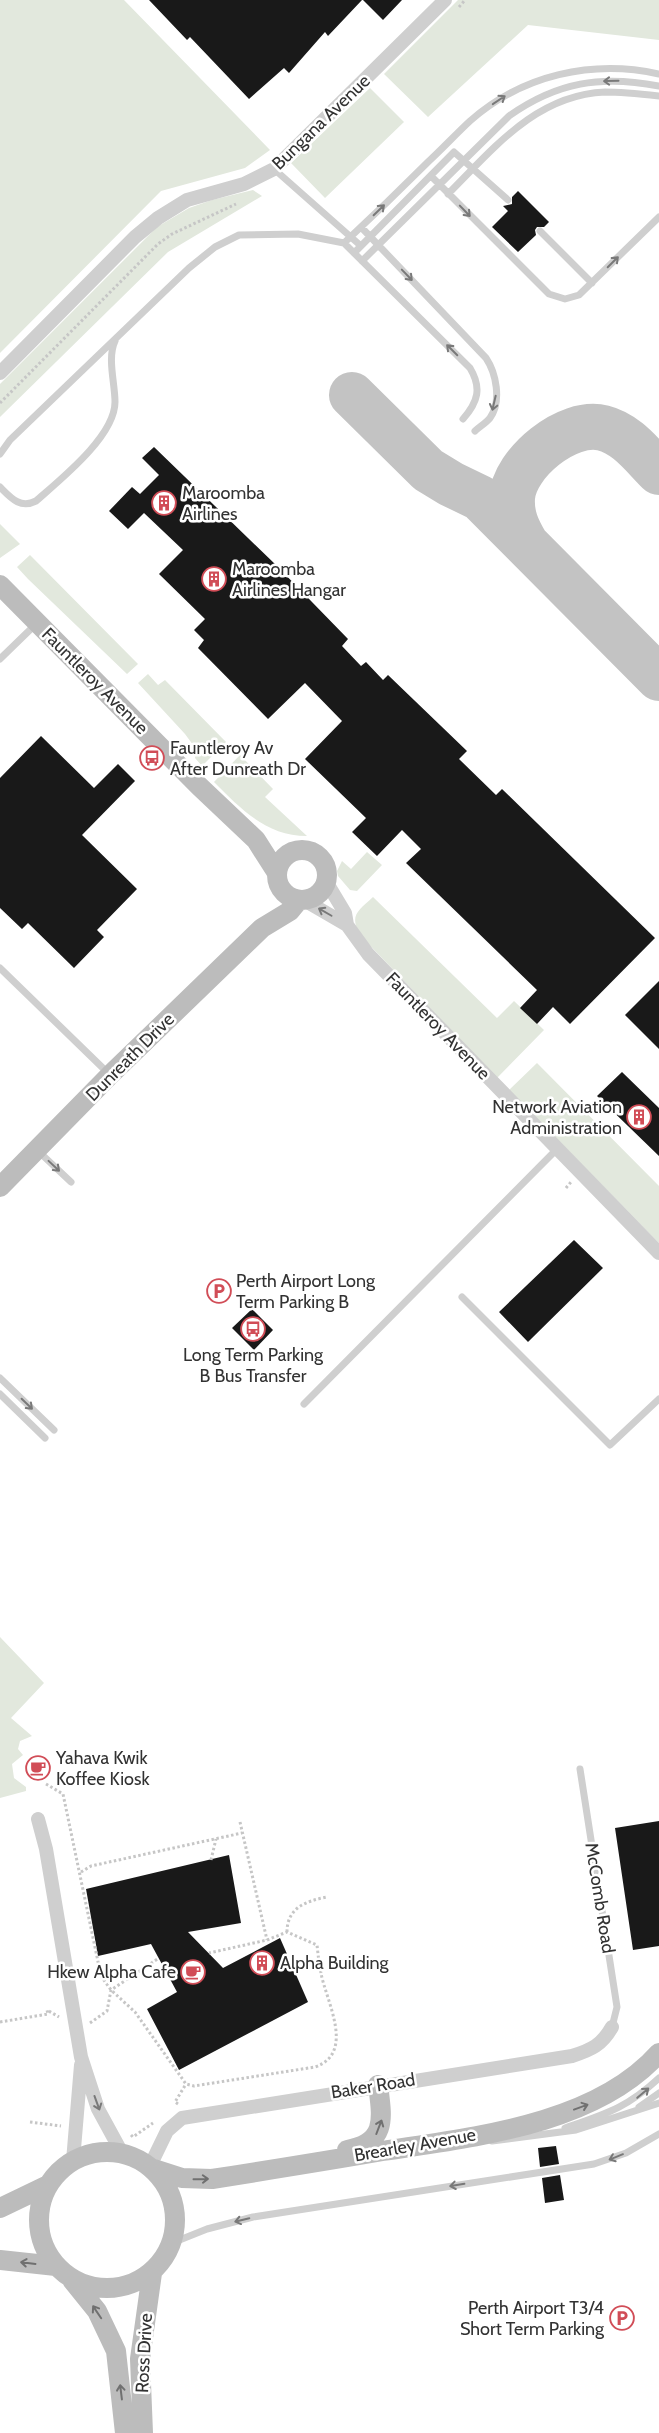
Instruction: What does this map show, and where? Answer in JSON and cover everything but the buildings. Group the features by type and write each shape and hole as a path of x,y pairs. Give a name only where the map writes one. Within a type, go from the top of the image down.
{"main road":[{"name":"Fauntleroy Avenue","path":"0,585 198,786 256,840 278,878"},
{"name":"Fauntleroy Avenue","path":"256,840 293,851"},
{"path":"308,850 320,857 327,869 327,883 315,896 302,900 288,895 278,878 282,861 293,851 308,850"},
{"name":"Dunreath Drive","path":"262,928 278,878"},
{"name":"Dunreath Drive","path":"0,1187 110,1075 262,928 290,911 302,900"},
{"name":"Brearley Avenue","path":"152,2168 170,2176 194,2180 456,2140 535,2122 592,2103 627,2082 659,2053"},
{"path":"291,2166 318,2154 358,2148 373,2139 381,2125 382,2112 378,2085"},
{"path":"0,2260 63,2272 90,2287 112,2289 133,2284 152,2273 160,2264 172,2243 176,2227 174,2203 164,2182 152,2168 122,2153 105,2152 89,2154 73,2161 55,2176 48,2186 40,2206 39,2227 44,2248 63,2272"},
{"path":"0,2208 48,2186"},
{"name":"Ross Drive","path":"63,2272 97,2311 116,2351 125,2433"},
{"name":"Ross Drive","path":"143,2433 140,2359 152,2273"}],"street":[{"name":"Bungana Avenue","path":"0,373 135,238 158,218 187,200 244,184 274,169 445,0"},
{"name":"Fauntleroy Avenue","path":"327,883 345,913 347,924 368,954 659,1253"},
{"name":"Fauntleroy Avenue","path":"302,900 347,924"},
{"path":"38,1819 46,1849 81,2057 98,2109 122,2153"},
{"name":"Baker Road","path":"175,2116 188,2117 378,2085 572,2056 591,2050 600,2044 612,2027"},
{"path":"73,2161 81,2057"},
{"path":"152,2168 175,2116"}],"lane":[{"path":"344,244 470,122 519,87 550,76 583,70 617,68 659,74"},
{"path":"362,261 509,116 532,101 576,84 627,81 659,86"},
{"path":"448,194 516,126 553,104 586,94 604,92 659,96"},
{"path":"354,253 454,152 508,200"},
{"path":"274,169 361,246"},
{"path":"431,176 549,294 559,298 572,298 579,295 659,217"},
{"path":"361,228 486,358 492,367 496,388 494,404 490,417 475,431"},
{"path":"540,232 592,283"},
{"path":"0,454 10,440 189,268 215,247 228,240 252,234 312,236 344,244 470,368 477,381 477,399 472,410 463,419"},
{"path":"0,487 16,502 23,505 36,501 101,438 110,425 115,404 112,352 116,338"},
{"path":"0,659 38,623"},
{"path":"0,968 110,1075"},
{"path":"304,1404 557,1149"},
{"path":"36,1150 71,1182"},
{"path":"462,1297 610,1445 659,1399"},
{"path":"0,1378 54,1430"},
{"path":"0,1394 45,1438"},
{"name":"McComb Road","path":"580,1769 617,2007 612,2027"},
{"path":"551,2134 621,2108 641,2095 659,2078"},
{"path":"635,2110 659,2092"},
{"path":"456,2140 498,2142 601,2124 635,2110 659,2097"},
{"path":"635,2110 659,2103"},
{"path":"172,2243 227,2223 290,2211 594,2164 626,2153 659,2134"}],"path":[{"path":"0,403 158,244 172,234 243,200"},
{"path":"46,1784 63,1794 81,1872 99,1971 111,1990 135,2012 186,2084 194,2086 315,2067 330,2058 334,2051 336,2038 330,2000 321,1974 317,1945 287,1932 267,1940 209,1953"},
{"path":"240,1822 267,1940"},
{"path":"81,1872 91,1866 242,1833"},
{"path":"211,1860 216,1839"},
{"path":"287,1932 288,1921 294,1910 308,1901 327,1896"},
{"path":"77,2026 87,2025 107,2011 111,1990 159,1958"},
{"path":"0,2022 48,2014 47,2010"},
{"path":"175,2116 179,2106 175,2102 186,2084"},
{"path":"30,2122 62,2126"},
{"path":"128,2132 133,2137 155,2122"}],"shaded area":[{"path":"0,0 124,0 270,150 245,168 161,191 0,353"},
{"path":"458,0 659,0 659,40 528,25 428,117 384,74"},
{"path":"370,88 404,122 325,198 291,163"},
{"path":"253,190 262,196 168,252 0,417 0,384 157,227 189,208"},
{"path":"0,524 20,544 0,558"},
{"path":"30,555 138,664 127,674 17,567"},
{"path":"148,674 158,685 165,680 226,742 202,766 195,758 196,749 185,734 138,683"},
{"path":"240,755 273,789 265,797 307,836 292,835 266,826 244,811 214,782"},
{"path":"367,852 382,865 357,891 350,890 338,876 337,871 342,861 351,869"},
{"path":"373,897 497,1018 514,1001 544,1030 497,1078 360,935 355,918 359,910"},
{"path":"537,1063 659,1186 659,1243 509,1090"},
{"path":"0,1637 44,1683 11,1718 32,1736 20,1741 18,1749 23,1755 12,1764 14,1778 26,1787 26,1791 0,1798"}],"taxiway":[{"path":"352,395 428,470 480,498 659,678"},
{"path":"526,544 517,528 512,511 515,485 522,471 532,458 559,437 574,430 589,427 612,431 634,446 659,472"}],"place":[{"name":"Maroomba Airlines","path":"164,503"},
{"name":"Maroomba Airlines Hangar","path":"214,579"},
{"name":"Fauntleroy Av After Dunreath Dr","path":"152,758"},
{"name":"Network Aviation Administration","path":"639,1117"},
{"name":"Perth Airport Long Term Parking B","path":"219,1291"},
{"name":"Long Term Parking B Bus Transfer","path":"253,1329"},
{"name":"Yahava Kwik Koffee Kiosk","path":"38,1768"},
{"name":"Alpha Building","path":"262,1963"},
{"name":"Hkew Alpha Cafe","path":"193,1972"},
{"name":"Perth Airport T3/4 Short Term Parking","path":"622,2318"}]}
